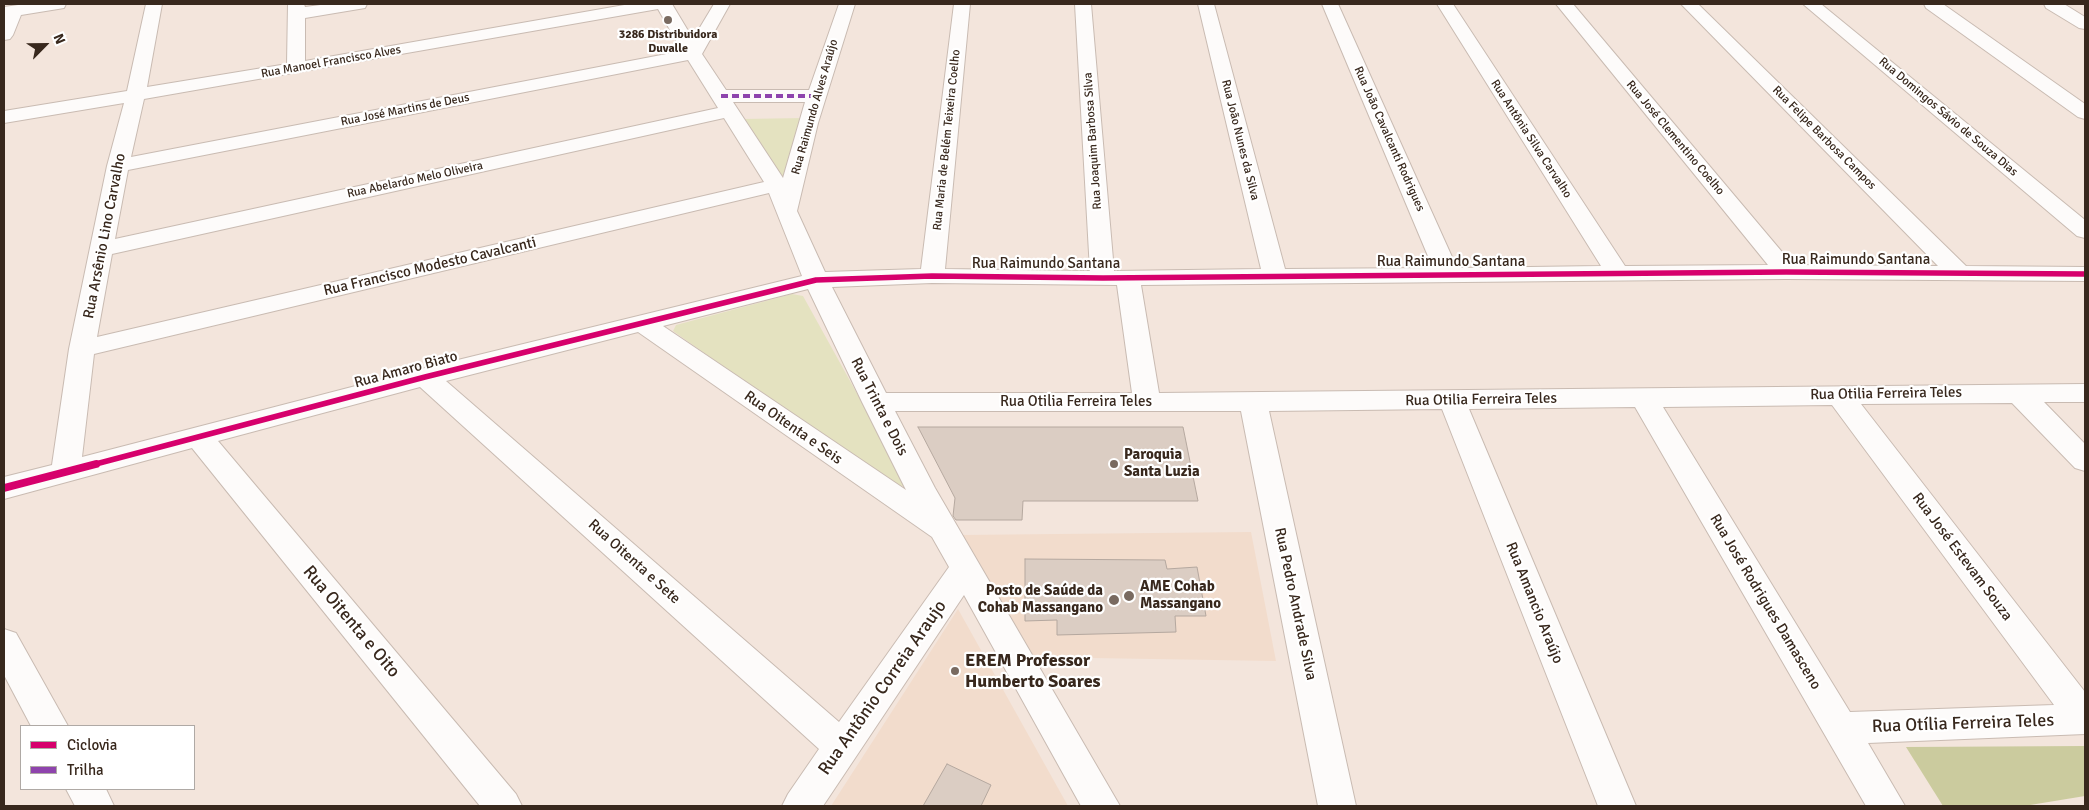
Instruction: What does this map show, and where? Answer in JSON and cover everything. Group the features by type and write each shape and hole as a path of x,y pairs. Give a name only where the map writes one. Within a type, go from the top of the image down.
{"street":[{"path":"4,35 9,11 58,4"},
{"name":"Rua Arsênio Lino Carvalho","path":"66,471 82,348 118,166 136,94 154,4"},
{"path":"296,68 296,9 359,4"},
{"name":"Rua Manoel Francisco Alves","path":"4,117 658,4"},
{"name":"Rua Trinta e Dois","path":"664,4 693,54 777,185 786,211 816,280 921,490 1101,806"},
{"path":"693,54 722,4"},
{"name":"Rua Raimundo Alves Araújo","path":"786,211 817,96 847,4"},
{"name":"Rua Maria de Belém Teixeira Coelho","path":"932,276 962,4"},
{"name":"Rua Joaquim Barbosa Silva","path":"1083,4 1116,277 1147,402"},
{"name":"Rua João Nunes da Silva","path":"1206,4 1274,276"},
{"name":"Rua João Cavalcanti Rodrigues","path":"1330,4 1448,275"},
{"name":"Rua Antônia Silva Carvalho","path":"1445,4 1618,274"},
{"name":"Rua José Clementino Coelho","path":"1564,4 1786,272"},
{"name":"Rua Felipe Barbosa Campos","path":"1689,4 1959,273"},
{"name":"Rua Domingos Sávio de Souza Dias","path":"1811,4 2085,231"},
{"path":"1932,4 2085,113"},
{"path":"2052,4 2085,24"},
{"name":"Rua José Martins de Deus","path":"118,166 693,54"},
{"name":"Rua Abelardo Melo Oliveira","path":"101,249 725,104 817,96"},
{"name":"Rua Francisco Modesto Cavalcanti","path":"82,348 777,185"},
{"name":"Rua Raimundo Santana","path":"816,280 932,276 1116,277 1786,272 2085,274"},
{"name":"Rua Amaro Biato","path":"4,488 425,377 816,280"},
{"name":"Rua Oitenta e Seis","path":"642,323 945,532"},
{"name":"Rua Oitenta e Sete","path":"425,377 842,747"},
{"path":"2018,393 2085,461"},
{"name":"Rua Otilia Ferreira Teles","path":"876,402 1253,402 2085,393"},
{"name":"Rua José Estevam Souza","path":"1839,395 2085,719"},
{"name":"Rua José Rodrigues Damasceno","path":"1644,398 1886,806"},
{"name":"Rua Amancio Araújo","path":"1452,400 1617,806"},
{"name":"Rua Pedro Andrade Silva","path":"1253,402 1338,806"},
{"name":"Rua Oitenta e Oito","path":"199,438 503,806"},
{"name":"Rua Antônio Correia Araujo","path":"801,806 965,569"},
{"path":"4,644 49,725"},
{"name":"Rua Otília Ferreira Teles","path":"1840,728 2085,719"},
{"path":"86,790 95,806"}],"shaded area":[{"path":"805,118 785,186 741,119"},
{"path":"792,294 803,296 906,482 902,487 894,487 673,331 676,325"},
{"name":"AME Cohab Massangano","path":"1251,532 1276,661 1030,657 961,535"},
{"name":"EREM Professor Humberto Soares","path":"958,609 1068,806 831,806"}],"green space":[{"path":"2085,746 2085,796 2024,806 1943,806 1906,747"}],"building":[{"path":"918,427 1183,427 1198,501 1023,501 1022,520 956,520 953,516 955,498"},
{"name":"Posto de Saúde da Cohab Massangano","path":"1025,559 1165,560 1167,569 1197,567 1206,616 1175,616 1176,632 1057,635 1057,620 1025,621"},
{"path":"947,764 991,785 981,806 923,806"}],"marked path":[{"path":"721,96 817,96"}],"cycle path":[{"path":"4,488 425,377 816,280 932,276 1103,278 1786,272 2085,274"}],"place":[{"name":"3286 Distribuidora Duvalle","path":"668,20"},
{"name":"Paroquia Santa Luzia","path":"1114,464"},
{"name":"AME Cohab Massangano","path":"1129,596"},
{"name":"Posto de Saúde da Cohab Massangano","path":"1114,600"},
{"name":"EREM Professor Humberto Soares","path":"955,671"}]}
